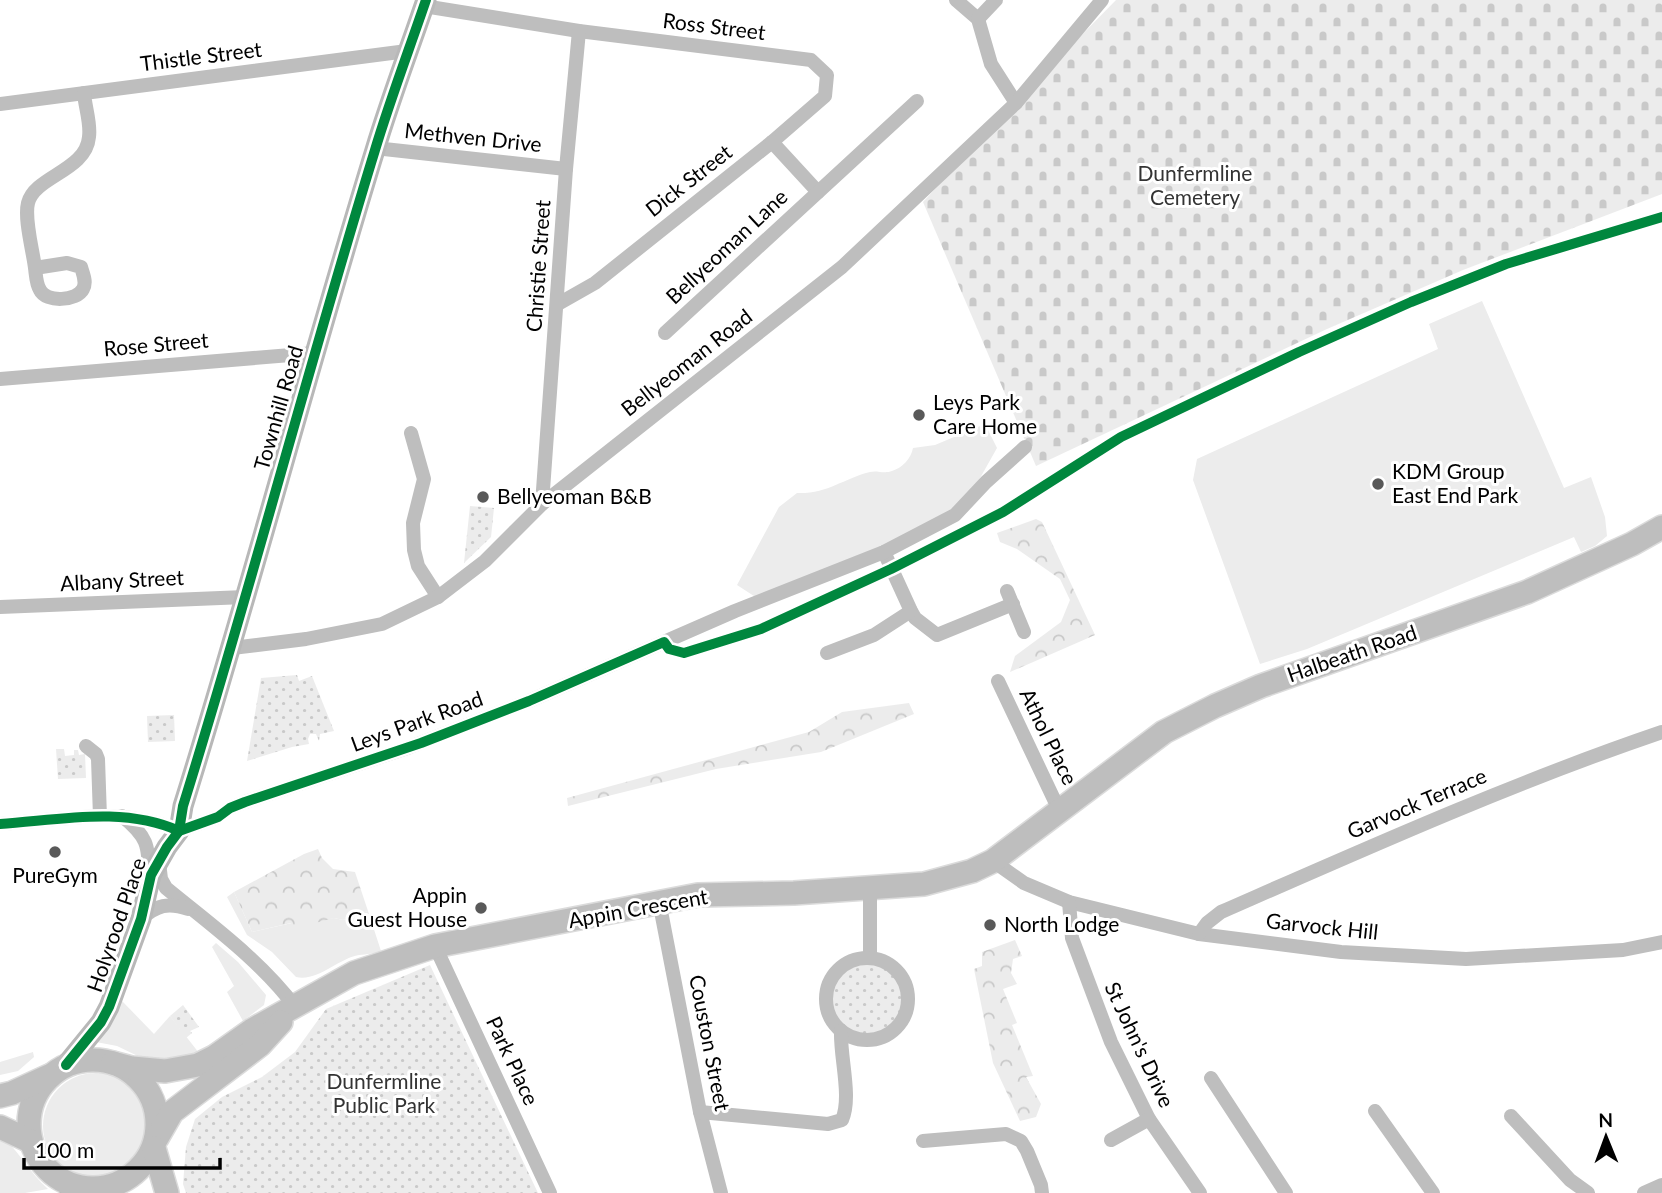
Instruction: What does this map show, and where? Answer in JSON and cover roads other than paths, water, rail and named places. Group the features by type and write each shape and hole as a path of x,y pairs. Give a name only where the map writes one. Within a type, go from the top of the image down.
{"main road":[{"name":"Halbeath Road","path":"1060,811 1164,732 1215,706 1261,686 1527,592 1632,544 1662,527"},
{"name":"Appin Crescent","path":"113,1063 165,1072 198,1065 252,1030 354,973 435,946 698,895 924,884 972,871 993,861 1060,811"},
{"name":"Appin Crescent","path":"155,1144 172,1112 260,1045 296,1007"},
{"path":"0,1096 12,1093 57,1070 94,1059 113,1063 135,1076 150,1093 158,1117 155,1144 167,1193"},
{"path":"57,1070 32,1102 28,1119 30,1141 43,1166 52,1175 72,1186 94,1191 129,1178 144,1166 155,1144"},
{"path":"0,1127 30,1141"}],"street":[{"path":"956,0 978,19 991,64 1016,103"},
{"path":"978,19 996,0"},
{"name":"Bellyeoman Road","path":"232,648 306,639 382,624 438,597 485,561 542,504 842,267 1016,103 1102,0"},
{"name":"Ross Street","path":"425,3 579,31 811,60 827,75"},
{"name":"Townhill Road","path":"180,831 183,806 232,648 375,148 425,3"},
{"name":"Christie Street","path":"542,504 566,169 579,31"},
{"name":"Thistle Street","path":"0,104 407,51"},
{"name":"Dick Street","path":"558,304 595,283 772,142 825,96 827,75"},
{"path":"35,268 28,203 38,188 66,169 85,149 89,137 84,93"},
{"name":"Bellyeoman Lane","path":"665,333 918,101"},
{"name":"Bellyeoman Lane","path":"772,142 818,192"},
{"name":"Methven Drive","path":"375,148 566,169"},
{"name":"Rose Street","path":"0,379 315,352"},
{"path":"411,433 424,479 413,523 414,550 418,566 438,597"},
{"name":"Leys Park Road","path":"180,831 218,817 245,802 411,747 529,701 735,611 884,552 955,516 986,482 1025,447"},
{"path":"884,552 915,618 937,635 1010,598 1024,632"},
{"name":"Albany Street","path":"0,607 245,597"},
{"path":"827,653 874,635 911,611"},
{"name":"Athol Place","path":"998,681 1060,811"},
{"name":"Garvock Terrace","path":"1199,934 1207,923 1221,912 1309,873 1576,762 1662,732"},
{"path":"86,746 98,759 100,817"},
{"path":"0,824 122,816 159,822 180,831"},
{"name":"Holyrood Place","path":"57,1070 106,1014 141,919 149,881 146,840 137,828 122,816"},
{"name":"Holyrood Place","path":"149,881 159,860 180,831"},
{"path":"159,860 158,871 163,884 243,952 282,989 296,1007"},
{"name":"Garvock Hill","path":"993,861 1024,883 1069,902 1199,934 1341,952 1466,959 1623,950 1662,942"},
{"path":"870,888 870,958"},
{"name":"Couston Street","path":"659,901 700,1112 721,1193"},
{"name":"St John's Drive","path":"1069,902 1073,938 1111,1042 1149,1119 1200,1193"},
{"name":"Holyrood Place","path":"141,919 164,905 177,905 195,912"},
{"name":"Park Place","path":"435,946 551,1193"},
{"path":"870,958 883,961 895,969 908,993 902,1020 893,1030 881,1037 867,1040 841,1031 832,1021 826,996 828,984 835,972 857,959 870,958"},
{"path":"700,1112 828,1124 842,1120 847,1109 840,1049 841,1031"},
{"path":"1211,1078 1286,1193"},
{"path":"1375,1111 1433,1193"},
{"path":"1511,1116 1570,1180 1588,1193"},
{"path":"1111,1140 1149,1119"},
{"path":"923,1141 1006,1134 1021,1141 1042,1193"},
{"path":"1644,1193 1662,1185"}],"place":[{"name":"Leys Park Care Home","path":"919,415"},
{"name":"KDM Group East End Park","path":"1378,484"},
{"name":"Bellyeoman B&B","path":"483,497"},
{"name":"PureGym","path":"55,852"},
{"name":"Appin Guest House","path":"481,908"},
{"name":"North Lodge","path":"990,925"}],"park label":[{"name":"Dunfermline Cemetery","path":"1195,186"},
{"name":"Dunfermline Public Park","path":"384,1094"}]}
